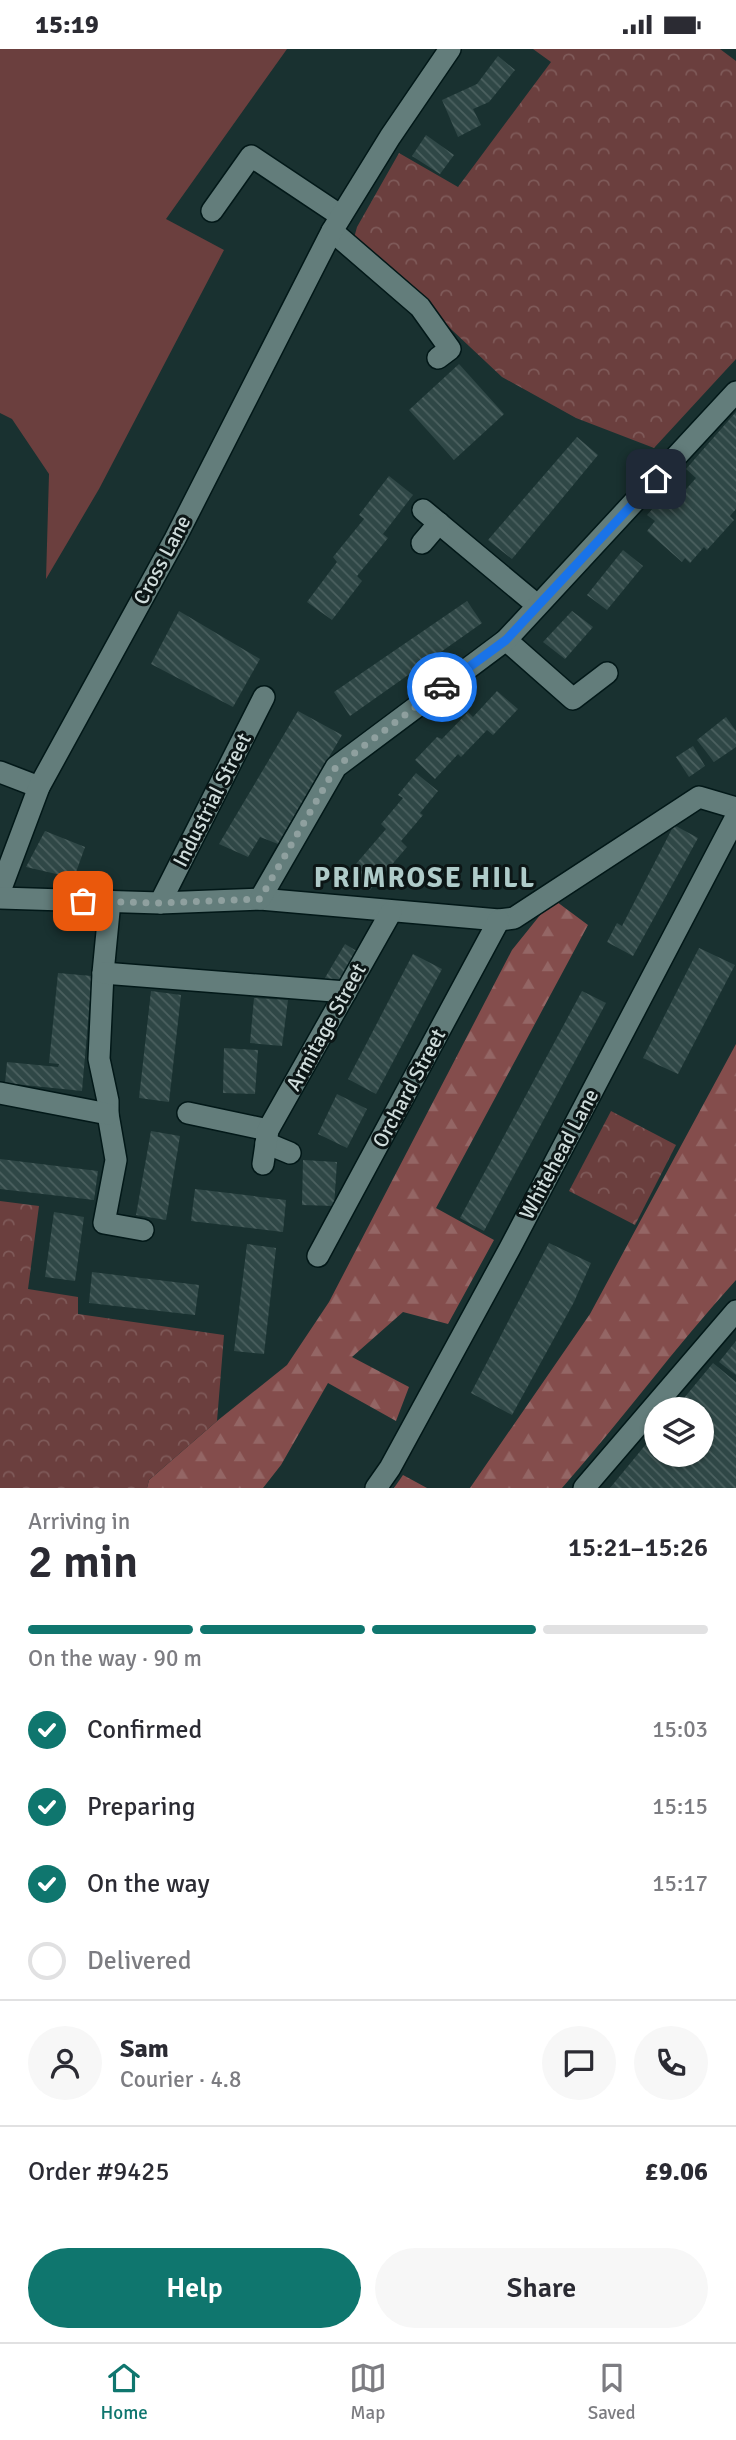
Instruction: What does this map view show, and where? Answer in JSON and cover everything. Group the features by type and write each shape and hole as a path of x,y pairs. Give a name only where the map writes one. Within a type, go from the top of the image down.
{"street":[{"name":"Cross Lane","path":"0,891 39,787 175,538 337,224 397,127 450,49"},
{"path":"212,211 251,156 337,224 420,307 450,349 438,358"},
{"path":"260,899 336,767 506,640 736,392"},
{"path":"422,543 431,516 537,605"},
{"path":"506,640 573,699 607,673"},
{"name":"Industrial Street","path":"160,903 264,697"},
{"path":"0,772 39,787"},
{"path":"0,898 160,903 260,899 499,920 514,918 699,797 736,809"},
{"name":"Whitehead Lane","path":"376,1488 390,1468 510,1248 736,817"},
{"path":"110,901 99,1059 116,1160 104,1223 144,1230"},
{"name":"Armitage Street","path":"266,1146 391,912"},
{"name":"Orchard Street","path":"318,1256 499,920"},
{"path":"103,973 346,992"},
{"path":"0,1093 108,1114"},
{"path":"188,1113 266,1146 290,1153"},
{"path":"584,1488 736,1311"}],"green space":[{"path":"0,49 287,49 166,219 224,250 99,489 46,579 49,474 12,419 0,413"},
{"path":"533,49 720,49 736,61 736,359 654,448 576,418 502,377 354,238 357,227 399,153 458,187 551,62"},
{"path":"553,899 588,925 436,1208 494,1240 448,1324 403,1312 352,1357 409,1387 396,1421 328,1383 281,1465 263,1488 147,1488 149,1480 287,1365 329,1302 512,950"},
{"path":"736,1044 736,1280 562,1488 470,1488 590,1314"},
{"path":"611,1111 676,1145 635,1225 569,1191"},
{"path":"0,1201 39,1206 28,1289 78,1297 78,1314 224,1335 217,1421 149,1480 147,1488 0,1488"},
{"path":"403,1475 427,1488 394,1488"}],"building":[{"path":"498,56 515,70 489,102 473,109 481,125 458,137 442,100 477,84"},
{"path":"426,135 454,155 440,174 412,156"},
{"path":"459,364 504,414 454,460 409,410"},
{"path":"736,412 736,509 730,516 734,520 707,550 704,547 690,563 685,558 682,562 647,531 655,521 647,515 672,487 681,495 696,478 686,469"},
{"path":"577,437 598,455 512,559 488,540"},
{"path":"389,476 413,495 383,534 388,538 357,576 362,581 332,620 307,602 337,562 333,557 364,519 359,515"},
{"path":"623,550 643,566 607,610 587,595"},
{"path":"467,601 482,623 350,716 334,692"},
{"path":"179,611 260,659 233,707 151,664"},
{"path":"572,611 593,627 565,659 543,642"},
{"path":"497,691 518,709 493,735 487,730 461,757 458,754 435,779 415,760 437,737 442,739 468,712 473,717"},
{"path":"298,711 342,735 278,844 260,837 248,857 219,844"},
{"path":"726,717 736,731 736,747 714,762 697,740"},
{"path":"693,746 705,766 689,777 676,757"},
{"path":"416,773 438,791 420,813 423,815 401,841 407,847 370,890 349,872 386,829 381,824 403,798 398,795"},
{"path":"674,825 698,838 633,956 607,942 617,923 622,926"},
{"path":"45,831 85,847 74,878 26,867"},
{"path":"345,944 360,953 338,989 319,988"},
{"path":"699,948 735,965 678,1074 643,1058"},
{"path":"413,954 442,969 376,1094 348,1079"},
{"path":"58,973 92,976 82,1091 5,1083 7,1062 58,1067 59,1064 49,1063"},
{"path":"151,991 181,995 169,1102 139,1098"},
{"path":"582,991 606,1003 484,1231 460,1218"},
{"path":"254,998 288,1000 282,1046 250,1043"},
{"path":"224,1048 258,1050 255,1094 223,1093"},
{"path":"337,1094 367,1109 347,1148 318,1134"},
{"path":"151,1131 180,1136 166,1220 136,1215"},
{"path":"0,1159 98,1171 94,1200 0,1189"},
{"path":"303,1160 337,1162 334,1206 302,1205"},
{"path":"195,1189 286,1200 283,1232 191,1221"},
{"path":"54,1212 84,1217 75,1281 45,1277"},
{"path":"549,1243 591,1263 574,1302 512,1415 471,1393"},
{"path":"247,1244 276,1248 264,1354 234,1351"},
{"path":"92,1272 199,1285 195,1315 89,1303"},
{"path":"736,1341 736,1375 719,1362"},
{"path":"713,1363 736,1382 736,1488 610,1488 644,1447 644,1467 714,1467 714,1397 685,1397"}],"way so far":[{"path":"83,901 160,903 260,899 336,767 442,687"}],"district":[{"name":"PRIMROSE HILL","path":"425,878"}],"route":[{"path":"442,687 506,640 656,479"}]}
